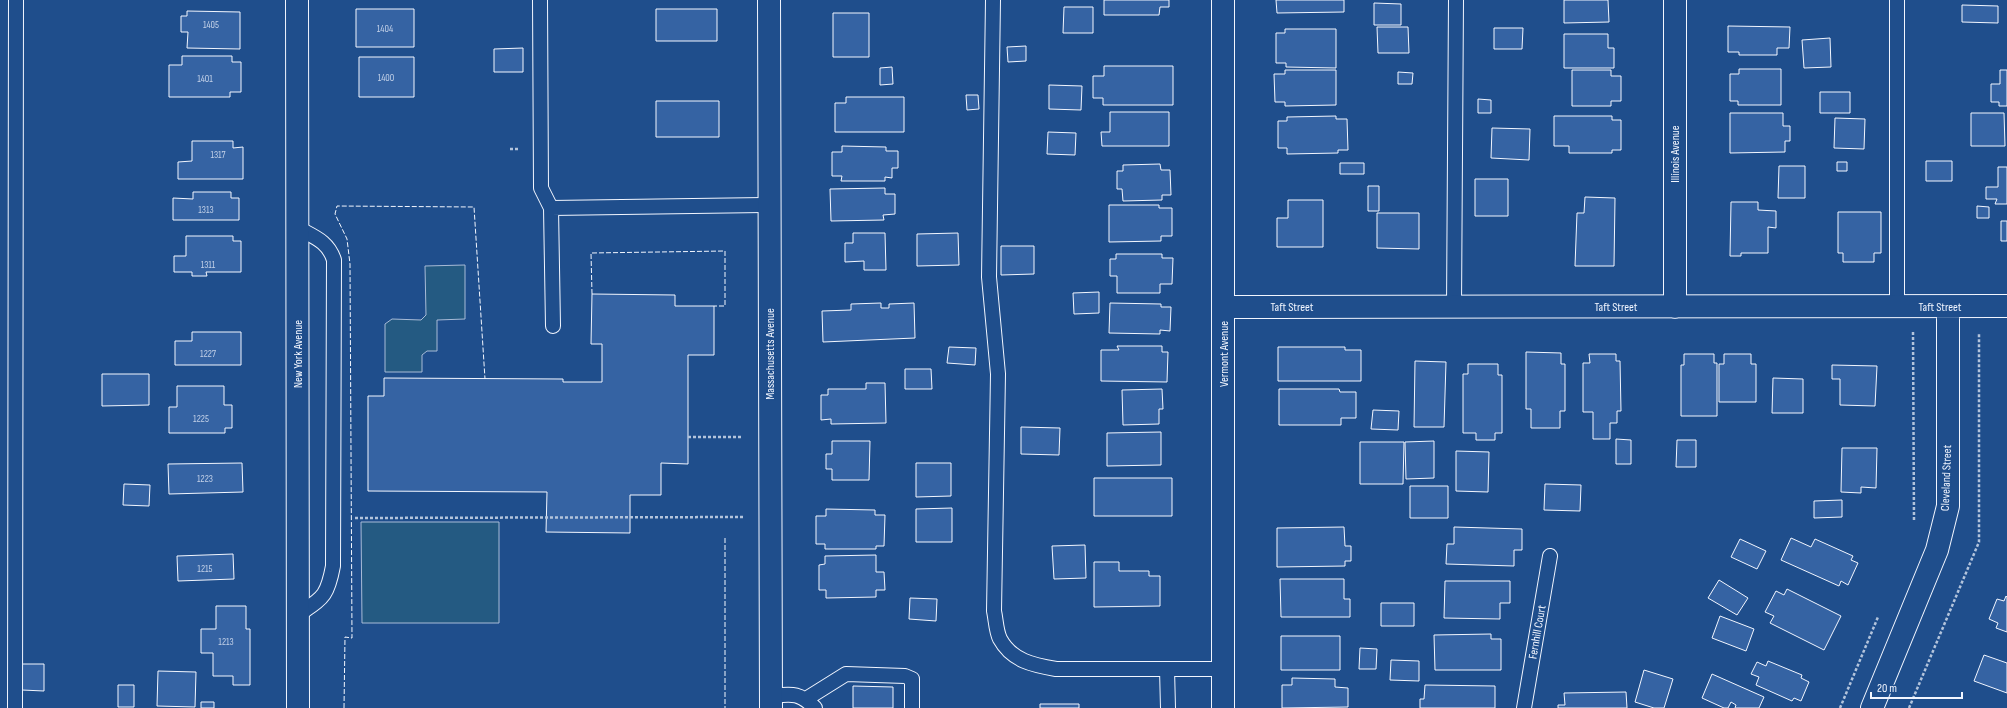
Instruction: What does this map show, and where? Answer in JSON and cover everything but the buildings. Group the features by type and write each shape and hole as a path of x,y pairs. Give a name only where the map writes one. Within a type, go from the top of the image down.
{"street":[{"name":"New York Avenue","path":"297,0 298,708"},
{"name":"Massachusetts Avenue","path":"769,0 771,702"},
{"name":"Vermont Avenue","path":"1223,0 1223,708"},
{"name":"Illinois Avenue","path":"1675,0 1675,307"},
{"name":"Taft Street","path":"1224,307 2007,306"},
{"name":"Cleveland Street","path":"1872,708 1937,550 1948,506 1948,307"}],"lane":[{"path":"15,708 16,0"},
{"path":"540,0 541,188 551,208 552,326"},
{"path":"993,0 989,277 998,374 994,611 1000,638 1014,657 1034,665 1048,668 1223,669"},
{"path":"1454,307 1456,0"},
{"path":"1897,0 1897,307"},
{"path":"551,208 769,205"},
{"path":"298,228 322,240 331,250 334,260 334,275 333,566 330,582 323,597 298,615"},
{"name":"Fernhill Court","path":"1524,708 1550,556"},
{"path":"1167,669 1168,708"},
{"path":"771,702 796,694 810,704 846,674 905,676 912,679 912,708"}],"path":[{"path":"1913,332 1914,522"},
{"path":"688,438 746,438"},
{"path":"351,518 746,517"},
{"path":"1840,708 1879,615"}],"shaded area":[{"path":"465,265 465,319 437,320 437,351 427,351 422,355 422,372 385,372 385,324 392,319 421,320 426,315 425,266"},
{"path":"361,522 499,522 499,623 362,623"}],"fence":[{"path":"344,708 345,637 352,638 350,264 347,239 335,214 337,206 474,207 485,379"},
{"path":"592,294 591,253 725,251 725,306 714,306"},
{"path":"725,538 725,708"}]}
